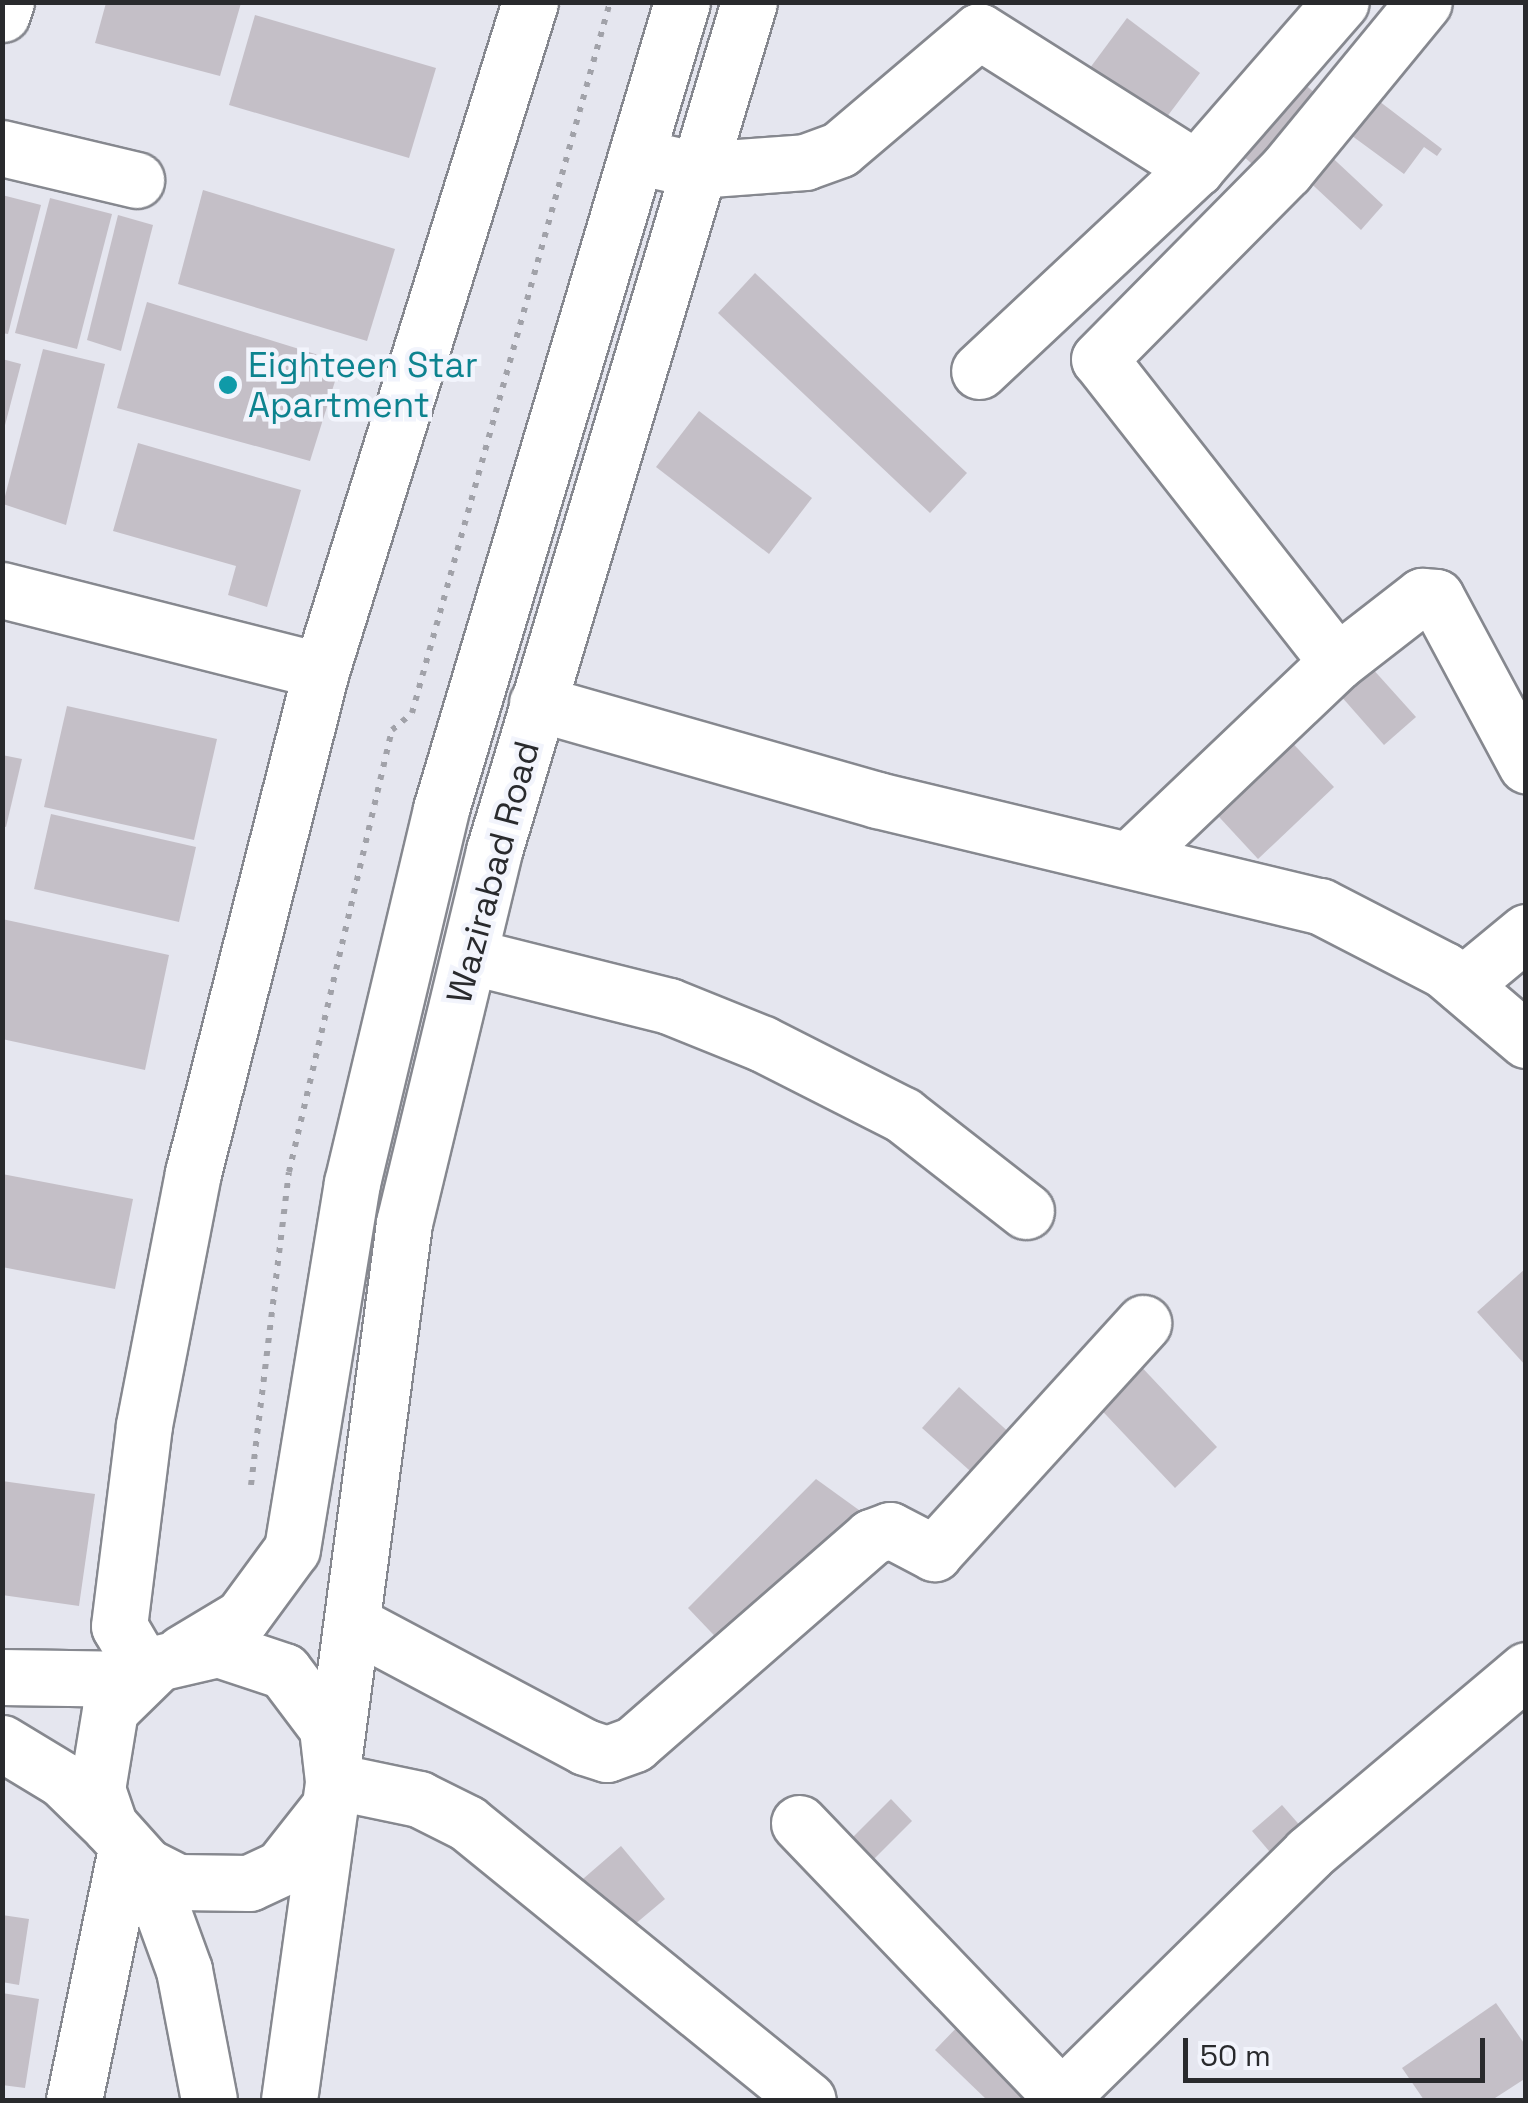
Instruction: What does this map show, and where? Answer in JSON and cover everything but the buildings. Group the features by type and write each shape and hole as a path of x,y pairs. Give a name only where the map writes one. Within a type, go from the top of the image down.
{"main road":[{"path":"2,14 6,2"},
{"path":"155,1668 119,1626 144,1425 193,1173 321,671 530,2"},
{"name":"Wazirabad Road","path":"155,1668 242,1616 292,1549 352,1182 441,808 682,2"},
{"name":"Wazirabad Road","path":"289,2100 404,1223 468,956 538,703 749,2"},
{"path":"979,371 1196,168 1340,2"},
{"path":"1337,662 1099,359 1286,170 1424,2"},
{"path":"636,156 697,170 805,162 840,148 979,32 1196,168"},
{"path":"2,148 136,180"},
{"path":"2,590 321,671"},
{"path":"1130,859 1337,662 1422,596 1436,597 1526,765"},
{"path":"538,703 877,800 1320,906 1462,985 1526,1040"},
{"path":"1462,985 1526,932"},
{"path":"468,956 669,1006 763,1044 903,1115 1026,1212"},
{"path":"352,1623 585,1747 606,1754 634,1744 871,1536 890,1530 934,1553 1144,1323"},
{"path":"2,1678 155,1668 235,1652 284,1671 318,1712 330,1785 281,1868 248,1883 178,1882 128,1847 63,1780 2,1744"},
{"path":"155,1668 110,1710 98,1748 128,1847 184,1970 209,2100"},
{"path":"798,1823 1060,2099 1309,1853 1526,1670"},
{"path":"330,1785 419,1799 467,1822 808,2100"},
{"path":"74,2100 128,1847"}],"place":[{"name":"Eighteen Star Apartment","path":"228,385"}]}
